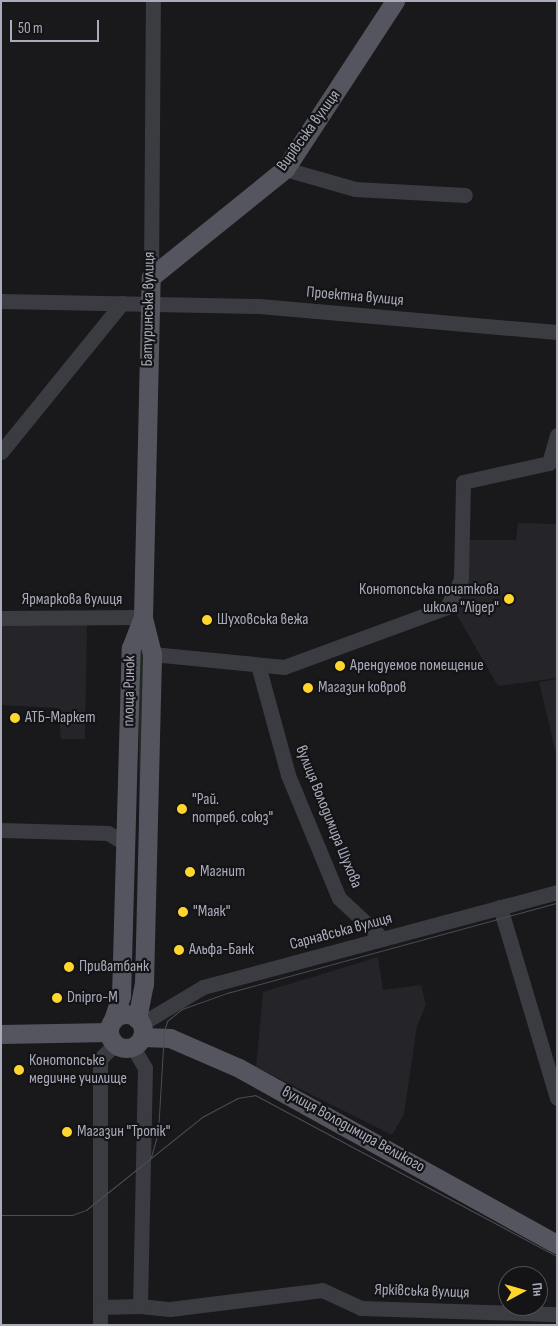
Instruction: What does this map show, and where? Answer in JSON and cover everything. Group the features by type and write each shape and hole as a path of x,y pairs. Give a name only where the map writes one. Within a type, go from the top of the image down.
{"main road":[{"name":"Вирівська вулиця","path":"151,277 285,169 395,1"},
{"name":"Батуринська вулиця","path":"143,617 151,277"},
{"name":"площа Ринок","path":"138,1031 144,984 152,654 143,617"},
{"name":"площа Ринок","path":"112,1032 121,996 131,648 143,617"},
{"path":"112,1032 125,1014 138,1031"},
{"path":"1,1034 81,1036 138,1031"},
{"name":"вулиця Володимира Великого","path":"138,1031 170,1038 239,1068 557,1244"}],"street":[{"name":"Батуринська вулиця","path":"151,277 153,1"},
{"path":"285,169 355,188 465,195"},
{"name":"Проектна вулиця","path":"1,301 259,306 557,332"},
{"path":"1,452 122,303"},
{"path":"152,654 284,667 447,607 461,579 463,482 549,462 557,435"},
{"name":"Ярмаркова вулиця","path":"1,618 143,617"},
{"name":"вулиця Володимира Шухова","path":"258,665 288,775 339,898 383,939"},
{"path":"1,830 108,833 126,844"},
{"name":"Сарнавська вулиця","path":"138,1031 203,987 557,892"},
{"path":"500,907 557,1098"},
{"path":"138,1031 145,1068 140,1306"},
{"path":"100,1325 100,1059 112,1032"},
{"name":"Ярківська вулиця","path":"100,1307 140,1306 170,1309 322,1290 362,1308 557,1314"}],"shaded area":[{"name":"Конотопська початкова школа \"Лідер\"","path":"518,523 557,524 557,678 498,686 454,610 467,587 470,540 516,540"},
{"path":"1,625 87,625 85,739 61,739 58,708 1,705"},
{"path":"139,648 146,648 146,991 139,991"},
{"path":"557,679 557,758 539,682"},
{"path":"378,957 383,990 421,985 426,1005 417,1026 404,1114 392,1135 256,1067 263,992"}],"tram line":[{"path":"151,1157 158,1132 164,1031 167,1021 182,1009 227,993 557,903"},
{"path":"1,1215 72,1215 86,1210 202,1117 237,1098 255,1095 557,1256"}],"place":[{"name":"Конотопська початкова школа \"Лідер\"","path":"509,599"},
{"name":"Шуховська вежа","path":"207,620"},
{"name":"Арендуемое помещение","path":"340,666"},
{"name":"Магазин ковров","path":"308,688"},
{"name":"АТБ-Маркет","path":"15,718"},
{"name":"\"Рай. потреб. союз\"","path":"182,809"},
{"name":"Магнит","path":"190,872"},
{"name":"\"Маяк\"","path":"183,912"},
{"name":"Альфа-Банк","path":"179,950"},
{"name":"Приватбанк","path":"69,967"},
{"name":"Dnipro-M","path":"57,998"},
{"name":"Конотопське медичне училище","path":"19,1070"},
{"name":"Магазин \"Тропік\"","path":"67,1132"}]}
